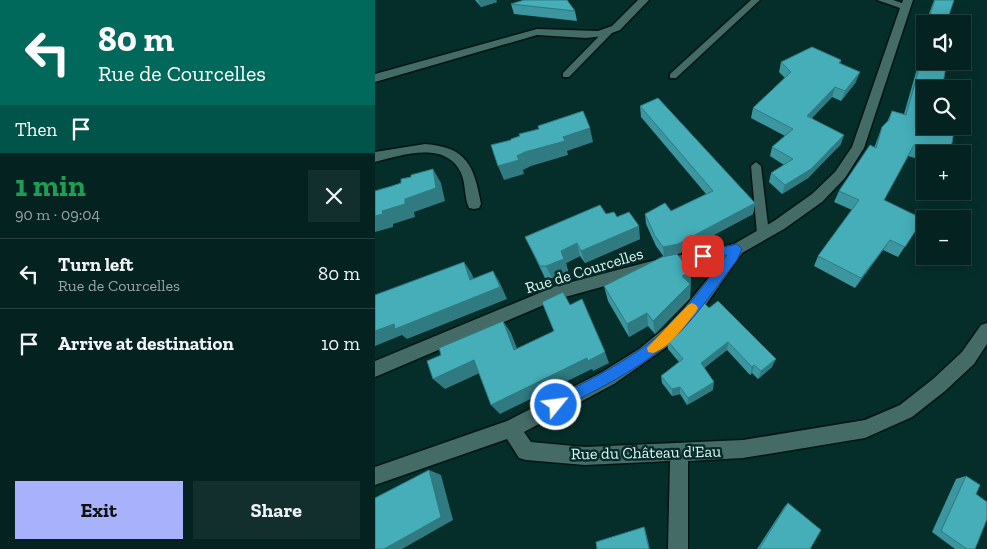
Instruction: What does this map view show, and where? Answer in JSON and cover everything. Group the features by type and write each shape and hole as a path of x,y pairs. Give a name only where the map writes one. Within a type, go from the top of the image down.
{"street":[{"path":"375,78 537,32 593,35 608,32 616,28 645,0"},
{"path":"882,0 907,4"},
{"name":"Rue de Courcelles","path":"375,369 556,294 652,266 737,249 817,198 840,175 858,148 907,4"},
{"path":"375,157 403,150 442,148 457,156 466,170 474,204"},
{"path":"375,476 511,429 630,364 663,340 686,316 733,257 737,249"},
{"name":"Rue du Château d'Eau","path":"511,429 526,450 585,456 743,450 865,429 906,411 939,385 967,358 987,330"},
{"path":"679,452 679,549"}],"lane":[{"path":"673,76 756,0"},
{"path":"566,75 608,32"},
{"path":"757,166 763,234"}],"building":[{"path":"524,0 567,0 575,11 511,4"},
{"path":"935,0 954,0 949,15 930,14"},
{"path":"812,47 841,60 839,63 860,72 845,91 835,87 807,116 844,135 811,169 785,185 771,173 793,159 772,147 793,129 753,108 791,72 781,62"},
{"path":"919,70 945,70 944,80 916,80 916,135 953,135 952,145 914,145 884,200 916,216 916,230 905,247 890,240 861,278 818,256 859,200 839,191 870,145 876,148 882,127 889,120 892,111 906,115"},
{"path":"658,98 755,203 678,244 663,247 655,236 645,214 665,203 671,211 713,191 640,106"},
{"path":"583,111 590,128 563,137 565,141 525,152 517,156 519,160 498,166 491,145 511,140 520,136 519,134 539,129 538,126"},
{"path":"433,169 436,188 405,199 405,204 382,211 383,214 375,216 375,191 401,183 401,179 411,177 411,175"},
{"path":"600,205 606,214 614,212 617,217 629,212 639,226 581,251 577,243 561,251 564,259 546,266 540,266 525,237"},
{"path":"677,254 691,272 682,276 690,284 653,321 647,313 627,324 604,286 662,257"},
{"path":"464,262 470,280 493,271 500,287 395,329 394,324 375,331 375,295"},
{"path":"563,292 570,305 582,299 605,352 588,361 587,358 491,405 474,360 433,379 427,361 441,355 439,348 503,321 514,350 554,331 542,302"},
{"path":"718,301 776,359 761,371 754,365 752,367 728,342 701,363 714,382 688,398 680,387 672,389 661,376 683,359 667,340 703,302 709,308"},
{"path":"429,470 441,517 384,549 375,549 375,498"},
{"path":"966,476 980,485 976,494 987,502 987,519 975,549 967,549 941,531"},
{"path":"788,503 821,530 810,549 759,549"},
{"path":"644,527 649,549 597,549 596,542"}],"slow traffic":[{"path":"653,348 663,340 692,308"}],"route":[{"path":"556,405 630,364 663,340 686,316 733,257 737,249 703,256"}]}
